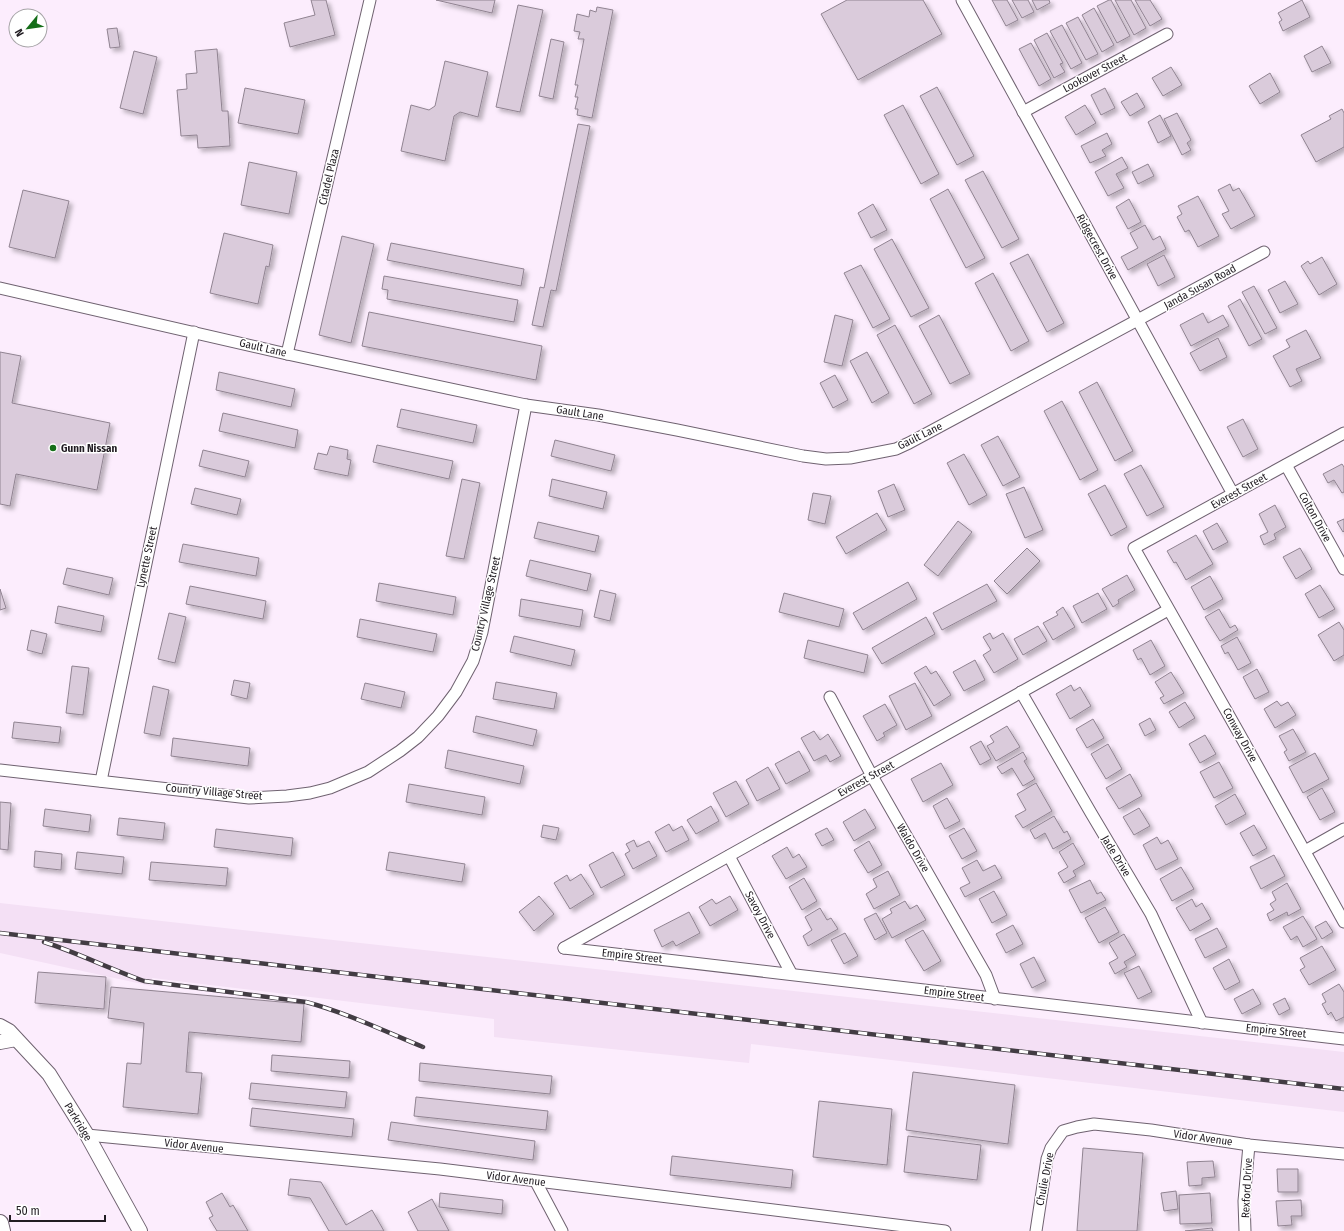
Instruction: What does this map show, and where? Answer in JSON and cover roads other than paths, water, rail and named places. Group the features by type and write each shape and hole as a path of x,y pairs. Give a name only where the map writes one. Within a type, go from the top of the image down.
{"main road":[{"path":"0,1223 2,1231"}],"street":[{"name":"Citadel Plaza","path":"287,354 370,0"},
{"name":"Ridgecrest Drive","path":"962,0 1232,494"},
{"name":"Lookover Street","path":"1022,112 1167,34"},
{"name":"Janda Susan Road","path":"1137,321 1264,252"},
{"name":"Gault Lane","path":"0,288 287,354 526,405 598,415 804,456 826,459 850,458 896,449 1137,321"},
{"name":"Lynette Street","path":"101,781 194,332"},
{"name":"Country Village Street","path":"0,770 249,798 280,797 310,793 330,788 368,772 400,751 418,737 442,710 456,692 473,661 482,632 526,405"},
{"name":"Everest Street","path":"1134,548 1344,434"},
{"name":"Colton Drive","path":"1286,465 1344,569"},
{"name":"Conway Drive","path":"1134,548 1344,922"},
{"name":"Everest Street","path":"564,948 1168,610"},
{"name":"Jade Drive","path":"1022,692 1091,814 1151,914 1202,1023"},
{"name":"Waldo Drive","path":"830,697 872,776 986,975 995,999"},
{"path":"1304,852 1344,829"},
{"name":"Savoy Drive","path":"729,856 791,973"},
{"name":"Empire Street","path":"564,948 791,973 995,999 1344,1039"},
{"name":"Parkridge","path":"0,1026 9,1031 49,1074 87,1135 140,1231"},
{"path":"0,1042 16,1039"},
{"name":"Vidor Avenue","path":"1063,1131 1094,1124 1151,1130 1249,1144 1344,1154"},
{"name":"Chulie Drive","path":"1036,1231 1047,1159 1051,1148 1063,1131"},
{"name":"Vidor Avenue","path":"87,1135 440,1169 536,1182 945,1231"},
{"name":"Rexford Drive","path":"1245,1231 1244,1201 1249,1144"},
{"path":"536,1182 562,1231"}],"railway":[{"path":"0,933 1344,1089"},
{"path":"44,942 144,981 306,1002 321,1006 423,1047"}],"place":[{"name":"Gunn Nissan","path":"53,448"}]}
